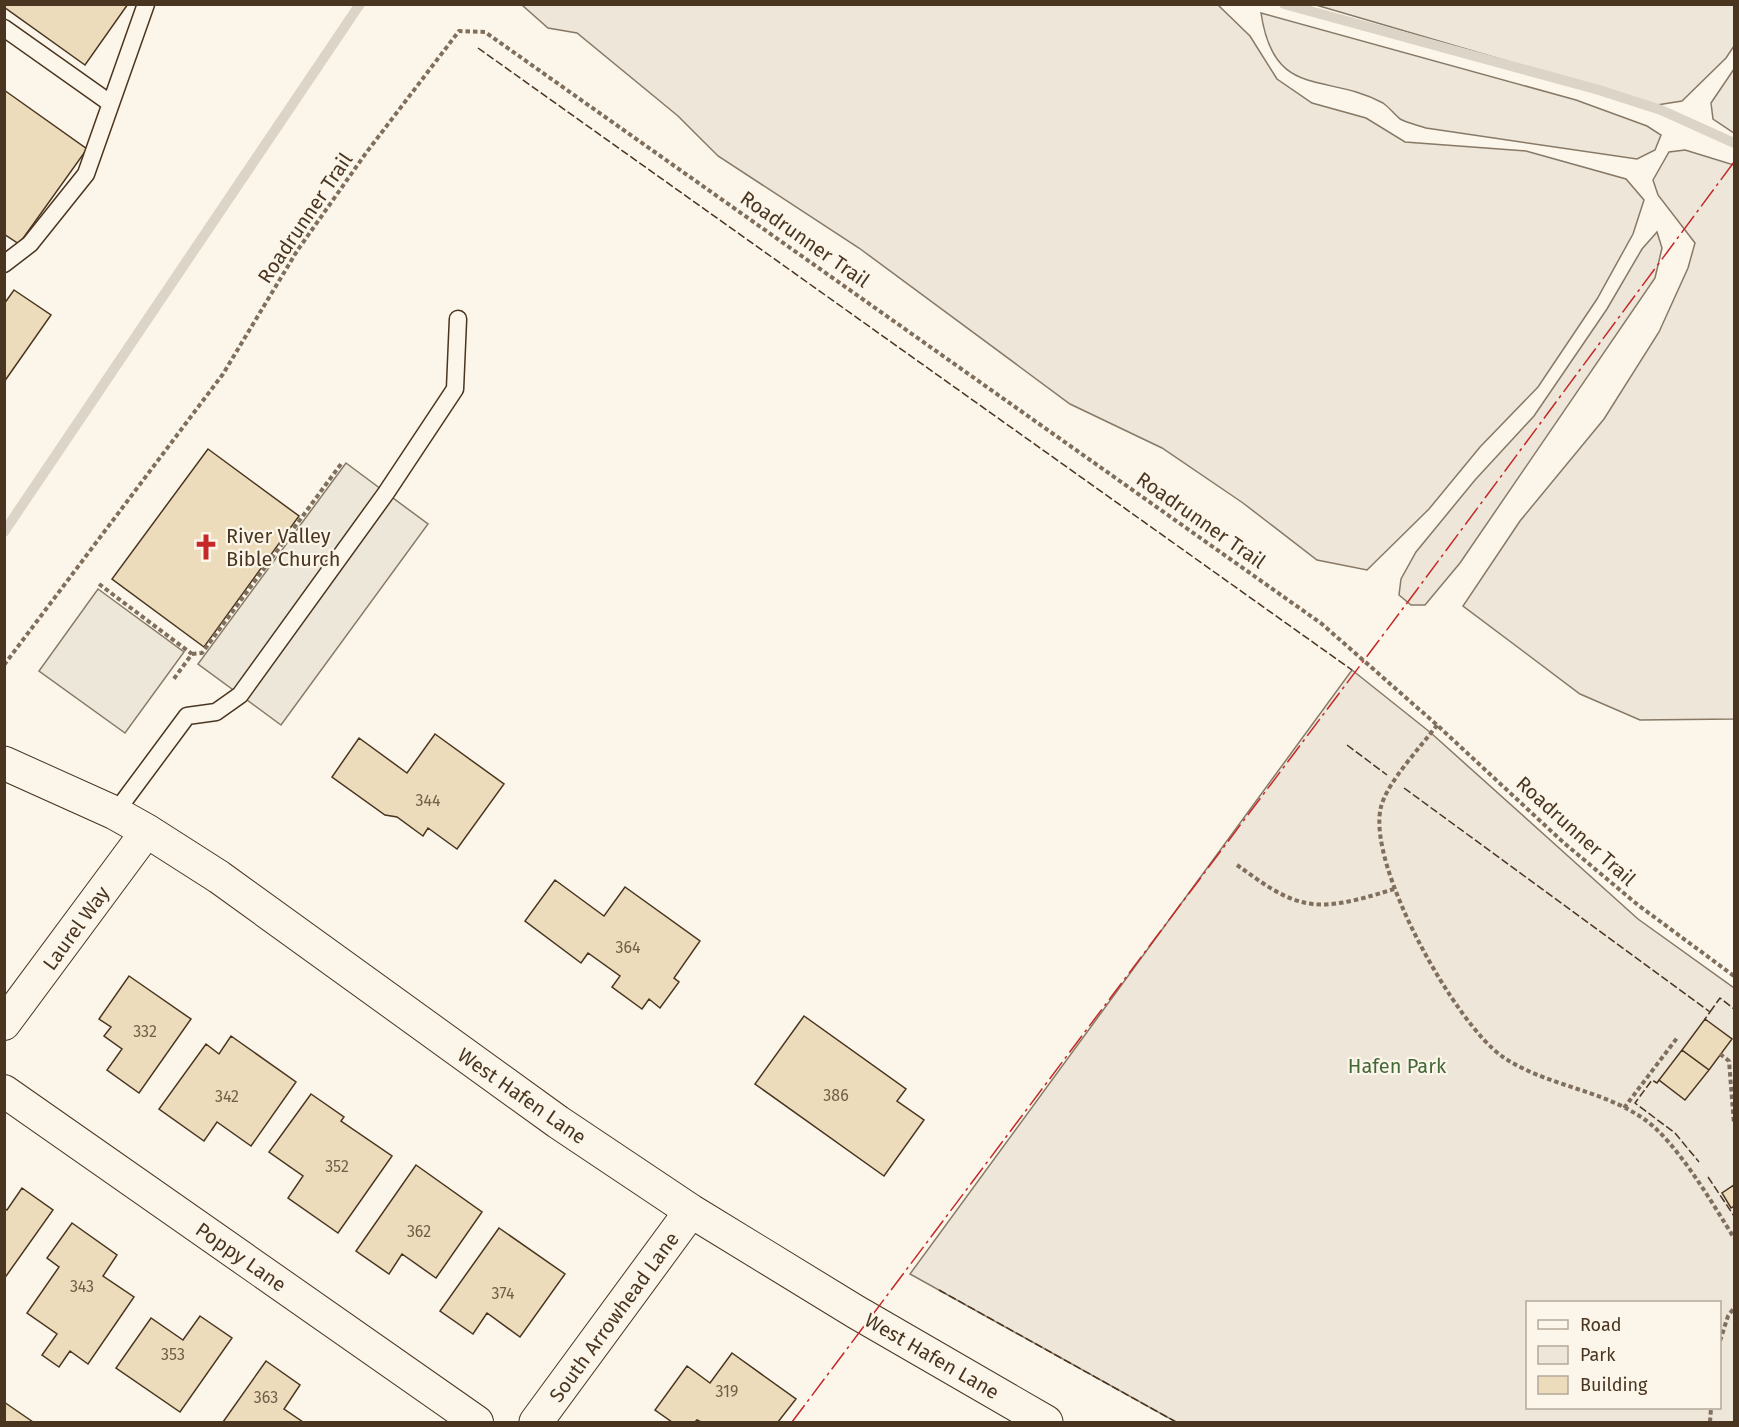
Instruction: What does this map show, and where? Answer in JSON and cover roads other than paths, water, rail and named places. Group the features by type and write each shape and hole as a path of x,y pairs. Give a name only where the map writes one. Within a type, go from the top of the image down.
{"main road":[{"name":"West Hafen Lane","path":"4,763 115,813 147,831 219,877 558,1122 692,1210 856,1312 1046,1422"},
{"name":"South Arrowhead Lane","path":"536,1422 692,1210"}],"street":[{"name":"Laurel Way","path":"4,1024 147,831"},
{"name":"Poppy Lane","path":"4,1090 477,1422"}],"lane":[{"path":"4,264 30,244 86,174 146,4"},
{"path":"4,28 110,103"},
{"path":"115,813 187,716 216,712 240,695 386,493 455,389 458,319"}],"waterway":[{"path":"4,532 360,4"},
{"path":"1284,4 1599,90 1661,110 1734,143"}],"place":[{"name":"River Valley Bible Church","path":"206,547"}],"park label":[{"name":"Hafen Park","path":"1397,1066"}]}
